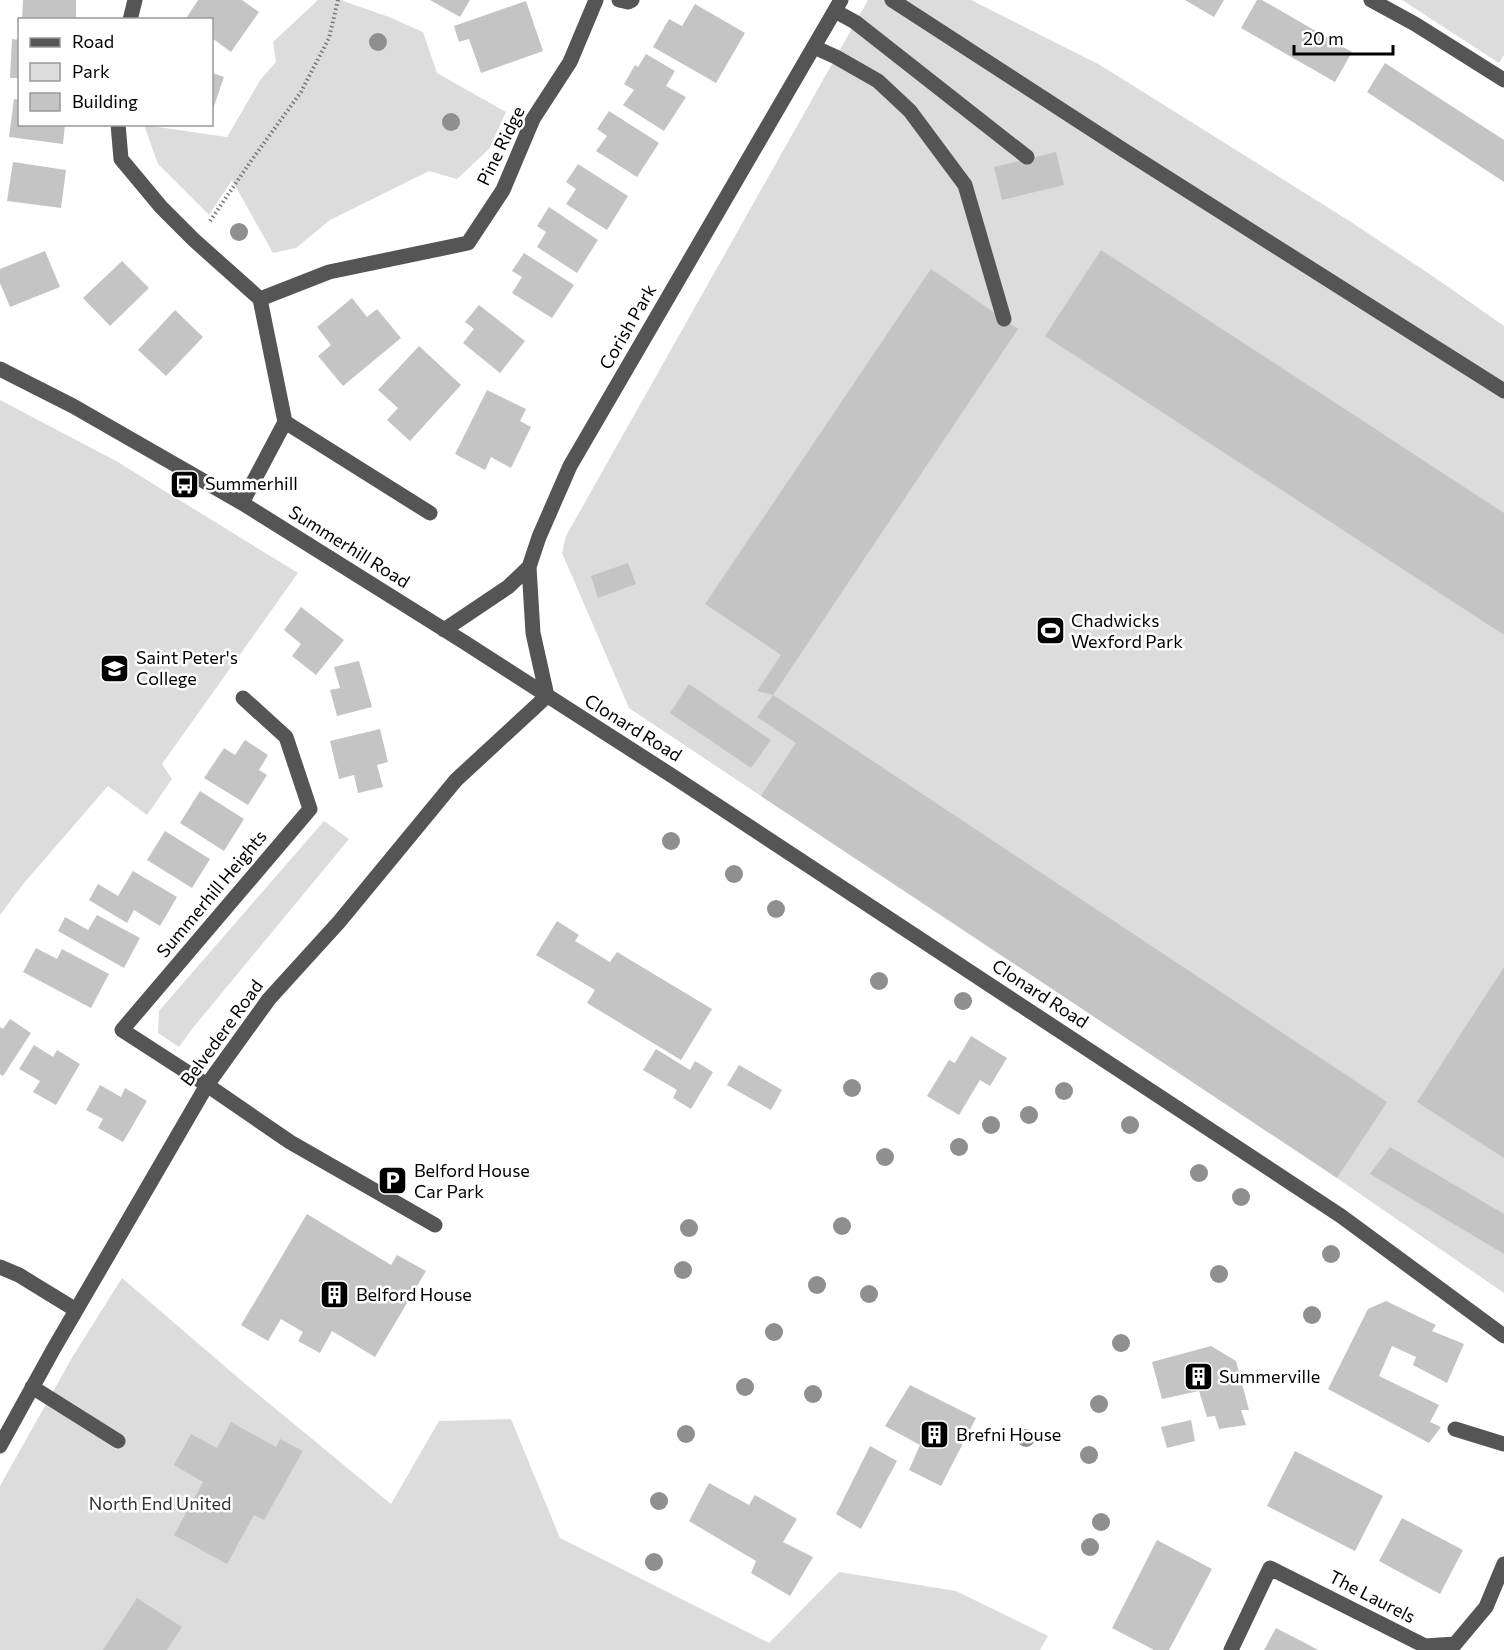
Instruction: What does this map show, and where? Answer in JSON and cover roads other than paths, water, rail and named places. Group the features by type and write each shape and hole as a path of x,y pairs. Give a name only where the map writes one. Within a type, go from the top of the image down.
{"street":[{"path":"130,18 135,0"},
{"name":"Pine Ridge","path":"260,299 329,272 468,243 504,190 533,119 570,62 596,0"},
{"path":"619,0 628,2 632,0"},
{"path":"892,0 1125,151 1504,391"},
{"path":"1371,0 1415,24 1504,80"},
{"path":"838,5 855,22 1027,157"},
{"name":"Corish Park","path":"547,696 533,633 529,567 539,537 570,466 838,5"},
{"path":"814,47 878,81 910,111 965,185 1004,319"},
{"path":"118,126 121,159 161,207 260,299 285,422 242,503"},
{"name":"Summerhill Road","path":"0,369 73,406 242,503 547,696"},
{"path":"285,422 430,513"},
{"path":"444,630 508,587 529,567"},
{"name":"Belvedere Road","path":"0,1446 207,1085 269,999 339,922 456,780 547,696"},
{"name":"Clonard Road","path":"547,696 1341,1216 1504,1336"},
{"name":"Summerhill Heights","path":"207,1085 122,1030 310,809 286,737 243,698"},
{"path":"207,1085 290,1142 435,1225"},
{"path":"0,1267 19,1275 76,1310"},
{"path":"32,1387 118,1441"},
{"path":"1455,1429 1504,1444"},
{"name":"The Laurels","path":"1231,1650 1270,1568 1425,1646 1455,1644 1486,1607 1504,1564"}],"place":[{"name":"Summerhill","path":"184,484"},
{"name":"Chadwicks Wexford Park","path":"1050,631"},
{"name":"Saint Peter's College","path":"115,668"},
{"name":"Belford House Car Park","path":"393,1181"},
{"name":"Belford House","path":"335,1295"},
{"name":"Summerville","path":"1198,1377"},
{"name":"Brefni House","path":"935,1435"}],"park label":[{"name":"North End United","path":"160,1504"}]}
